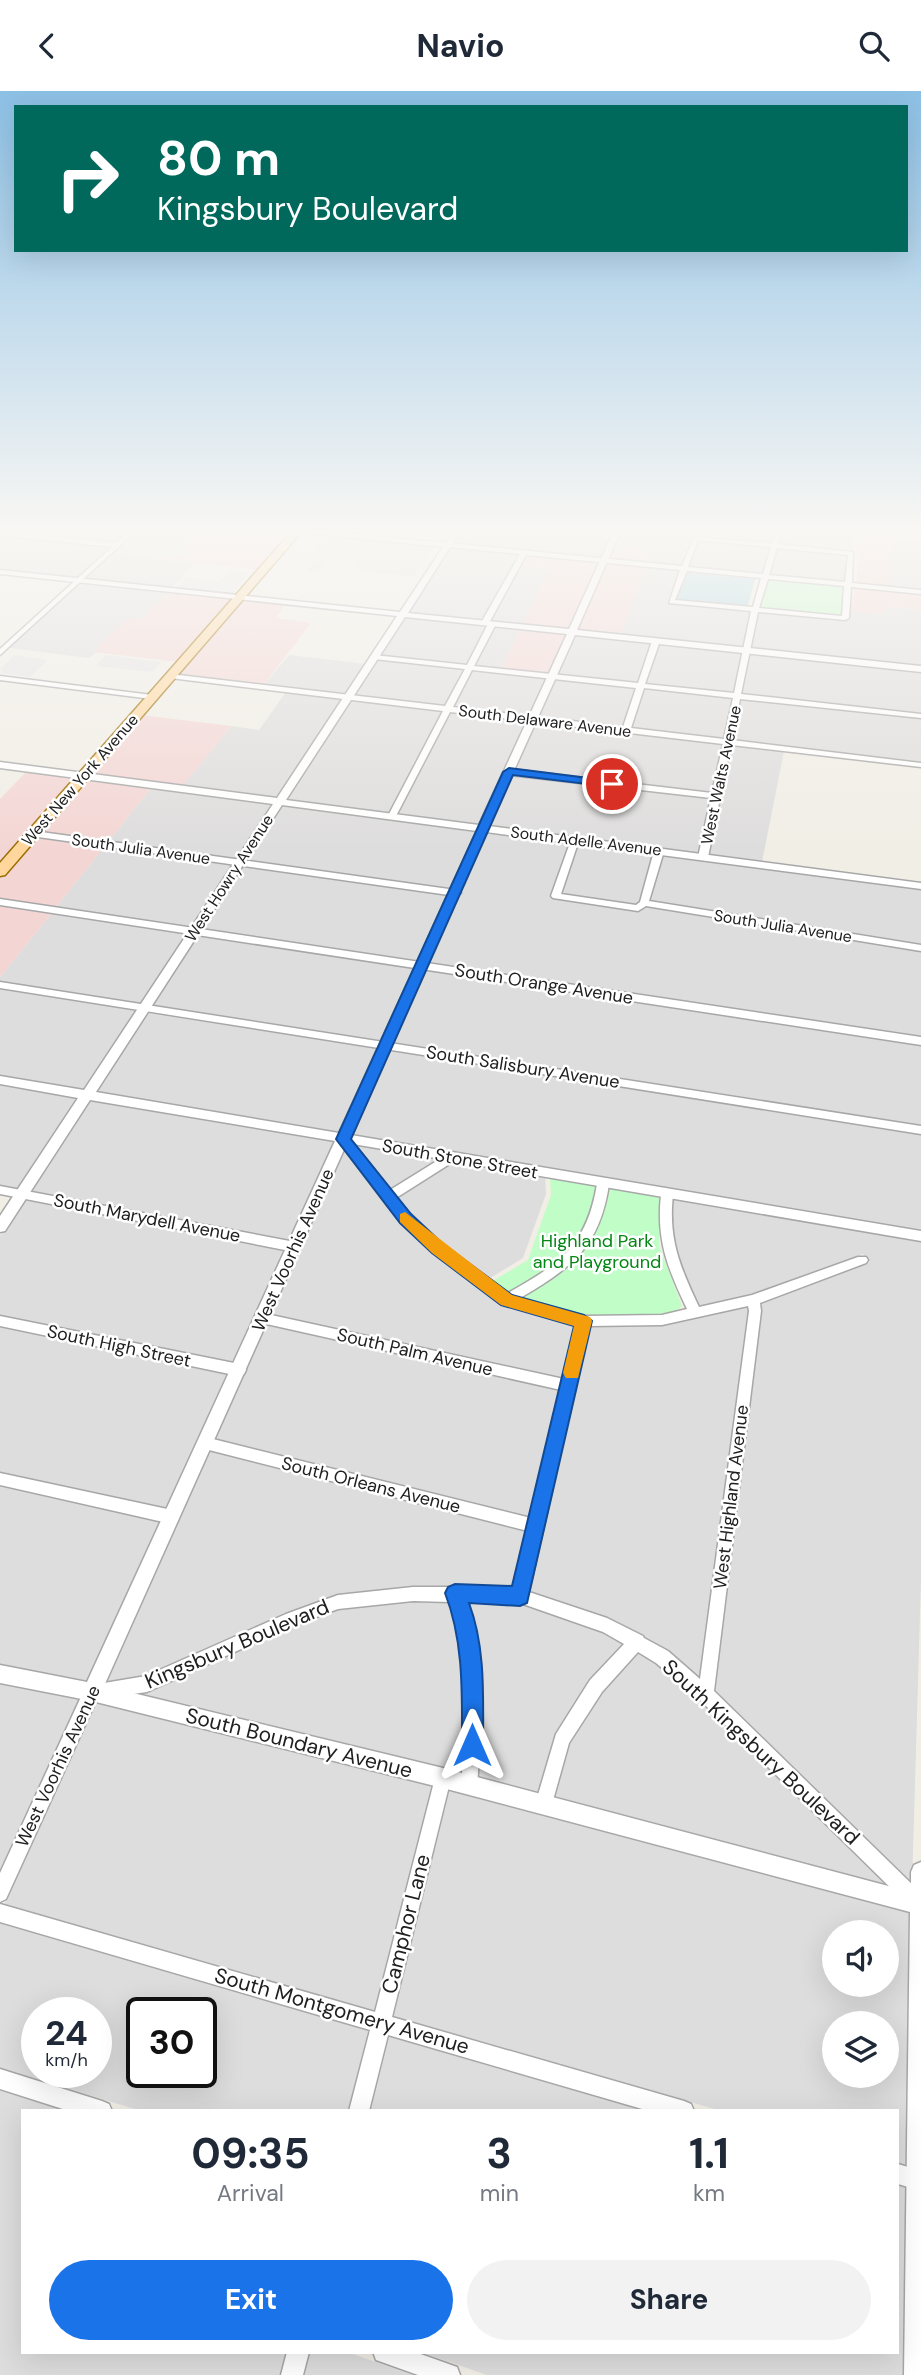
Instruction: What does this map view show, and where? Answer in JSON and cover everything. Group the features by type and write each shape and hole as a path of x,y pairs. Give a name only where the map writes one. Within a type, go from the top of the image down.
{"main road":[{"name":"West New York Avenue","path":"0,872 204,637"}],"street":[{"path":"0,653 18,637"},
{"name":"West Howry Avenue","path":"0,1227 388,637"},
{"path":"392,816 483,637"},
{"name":"West Voorhis Avenue","path":"0,1893 456,893 568,637"},
{"path":"614,637 921,669"},
{"name":"West Walts Avenue","path":"703,857 750,637"},
{"path":"626,730 656,641"},
{"path":"374,657 921,716"},
{"name":"South Delaware Avenue","path":"170,676 921,765"},
{"path":"0,678 152,697"},
{"name":"South Adelle Avenue","path":"0,765 921,886"},
{"path":"509,772 716,796"},
{"name":"South Julia Avenue","path":"34,834 456,893"},
{"name":"South Julia Avenue","path":"575,841 556,896 921,948"},
{"path":"641,906 659,851"},
{"name":"South Orange Avenue","path":"0,902 921,1041"},
{"name":"South Salisbury Avenue","path":"0,985 921,1130"},
{"name":"South Stone Street","path":"0,1080 921,1236"},
{"path":"343,1139 406,1219 438,1248 506,1300 584,1321 662,1320 695,1313 752,1300 862,1260"},
{"path":"389,1197 452,1157"},
{"path":"506,1300 553,1274 588,1239 601,1210 603,1184"},
{"name":"South Marydell Avenue","path":"0,1190 295,1247"},
{"path":"667,1195 664,1215 665,1245 695,1313"},
{"name":"West Highland Avenue","path":"706,1694 755,1311 752,1300"},
{"name":"South Palm Avenue","path":"262,1318 569,1386"},
{"name":"South High Street","path":"0,1321 239,1370"},
{"path":"520,1596 584,1321"},
{"name":"South Orleans Avenue","path":"205,1443 536,1527"},
{"path":"0,1479 172,1517"},
{"path":"455,1593 466,1621 472,1679 469,1786"},
{"name":"Kingsbury Boulevard","path":"92,1692 147,1684 291,1619 338,1602 413,1594 455,1593 520,1596 549,1604"},
{"name":"South Kingsbury Boulevard","path":"549,1604 638,1641 706,1694 920,1905"},
{"path":"544,1805 562,1740 596,1686 638,1641"},
{"name":"South Boundary Avenue","path":"0,1674 92,1692 443,1779 920,1905"},
{"name":"Camphor Lane","path":"359,2109 443,1779"},
{"path":"916,2375 912,2179 921,1872"},
{"name":"South Montgomery Avenue","path":"0,1913 677,2109"},
{"path":"0,2079 96,2109"},
{"path":"292,2375 297,2354"},
{"path":"390,2354 449,2375"}],"shaded area":[{"path":"21,637 118,637 89,658 9,648"},
{"path":"109,637 200,637 178,662 93,652"},
{"path":"207,637 301,637 263,686 174,675"},
{"path":"391,637 482,637 468,665 378,656"},
{"path":"490,637 517,637 501,668 475,666"},
{"path":"517,637 564,637 548,673 501,668"},
{"path":"572,637 652,642 639,682 556,674"},
{"path":"626,637 747,637 744,649"},
{"path":"753,637 921,637 921,668 751,650"},
{"path":"659,643 744,652 735,693 646,683"},
{"path":"751,653 921,670 921,714 742,693"},
{"path":"14,655 48,660 30,677 1,673 3,671 0,669"},
{"path":"106,655 161,662 152,672 96,666"},
{"path":"289,655 366,664 345,696 263,686"},
{"path":"377,659 466,668 445,708 352,697"},
{"path":"473,669 547,676 529,717 453,708"},
{"path":"554,676 638,685 623,728 536,718"},
{"path":"645,686 734,696 724,740 631,729"},
{"path":"286,692 343,699 276,800 182,787 231,726 259,730"},
{"path":"742,697 921,718 921,763 732,741"},
{"path":"350,700 444,711 389,814 284,801"},
{"path":"451,712 527,720 482,826 398,815"},
{"path":"141,715 231,726 182,787 89,775"},
{"path":"535,721 724,743 712,794 514,770"},
{"path":"731,744 921,767 784,751 762,862 921,884 708,855"},
{"path":"27,771 78,778 0,867 0,799"},
{"path":"512,774 712,798 699,854 490,827"},
{"path":"85,779 152,787 108,842 39,832"},
{"path":"152,787 274,803 236,860 108,842"},
{"path":"282,804 480,830 452,890 245,861"},
{"path":"488,831 570,842 554,898 561,900 639,912 647,906 921,951 921,1038 428,964"},
{"path":"36,836 105,846 55,908 0,900 0,878"},
{"path":"579,843 654,852 640,902 635,906 561,895"},
{"path":"105,846 234,864 192,928 55,908"},
{"path":"663,854 921,888 921,946 649,902"},
{"path":"242,865 450,894 419,962 200,930"},
{"path":"0,905 52,913 0,977"},
{"path":"52,913 188,933 140,1006 0,982 0,977"},
{"path":"197,934 416,968 382,1042 150,1007"},
{"path":"426,969 921,1044 921,1127 392,1044"},
{"path":"0,988 137,1011 84,1090 0,1076"},
{"path":"146,1013 380,1048 340,1135 94,1092"},
{"path":"389,1050 921,1133 921,1232 350,1137"},
{"path":"0,1083 80,1097 19,1189 0,1186"},
{"path":"90,1098 337,1142 291,1242 30,1191"},
{"path":"354,1145 441,1159 391,1191"},
{"path":"345,1149 401,1220 433,1251 506,1306 577,1324 564,1380 270,1315"},
{"path":"454,1161 545,1177 546,1194 523,1258 487,1280 442,1246 411,1217 396,1198"},
{"path":"25,1198 287,1249 235,1364 0,1316 0,1236"},
{"path":"672,1199 921,1240 921,1580 912,1886 714,1693 761,1312 759,1302 870,1262 863,1254 750,1295 699,1307 675,1257 669,1216"},
{"path":"748,1306 700,1680 636,1632 558,1600 528,1592 589,1326 663,1325"},
{"path":"266,1323 561,1389 531,1519 214,1439"},
{"path":"0,1326 230,1373 168,1510 0,1473"},
{"path":"209,1449 528,1530 514,1590 459,1586 337,1595 288,1613 145,1677 104,1684"},
{"path":"0,1485 163,1521 88,1684 0,1666"},
{"path":"414,1600 450,1600 458,1622 465,1679 462,1776 127,1694 340,1608"},
{"path":"465,1600 519,1602 604,1631 626,1642 555,1736 538,1795 477,1780 480,1679 473,1620"},
{"path":"640,1650 702,1700 894,1890 554,1800 570,1744 603,1690"},
{"path":"0,1681 82,1697 0,1874"},
{"path":"96,1701 433,1784 375,2011 4,1905"},
{"path":"449,1788 911,1911 907,2167 899,2164 899,2109 715,2109 392,2016"},
{"path":"0,1922 370,2029 349,2109 135,2109 66,2088 112,2088 112,1997 21,1997 21,2074 0,2068"},
{"path":"387,2034 643,2109 369,2109"},
{"path":"0,2090 64,2109 21,2109 21,2354 286,2354 281,2375 0,2375"},
{"path":"899,2185 907,2188 906,2375 487,2375 427,2354 899,2354"},
{"path":"308,2354 353,2354 413,2375 303,2375"}],"green space":[{"name":"Highland Park and Playground","path":"550,1177 659,1197 659,1246 682,1306 666,1315 643,1319 587,1315 531,1300 491,1282 528,1260 551,1195"}],"slow traffic":[{"path":"405,1218 438,1248 506,1300 584,1321 572,1373"}],"route":[{"path":"472,1745 472,1679 466,1621 455,1593 520,1596 584,1321 506,1300 438,1248 406,1219 343,1139 509,772 612,784"}]}
